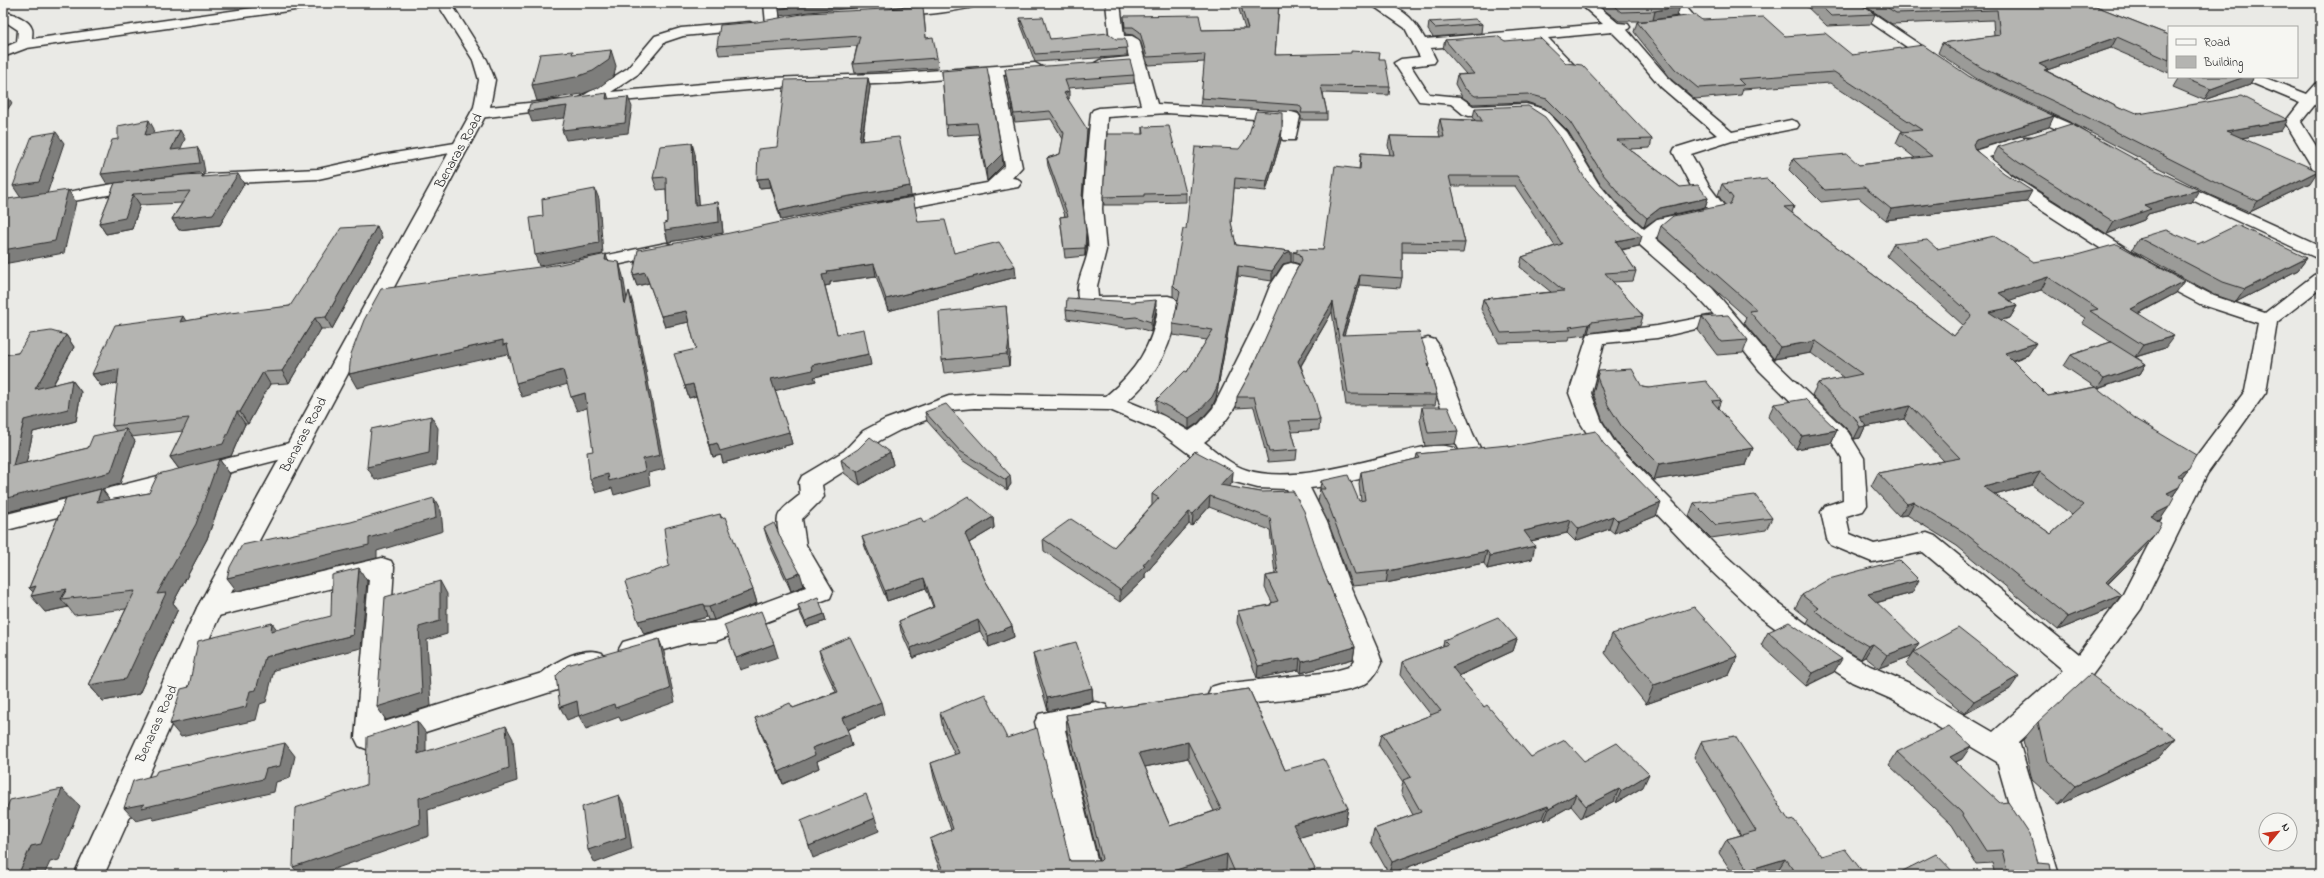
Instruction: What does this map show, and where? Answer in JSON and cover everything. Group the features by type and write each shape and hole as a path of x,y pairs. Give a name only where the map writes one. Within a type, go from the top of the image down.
{"street":[{"path":"3,53 24,44 316,3"},
{"name":"Benaras Road","path":"89,875 210,608 297,448 390,295 461,147 482,107 487,80 480,60 444,3"},
{"path":"479,113 556,106 586,99 604,92 633,72 660,39 681,32 780,23 771,3"},
{"path":"877,13 929,10 974,3"},
{"path":"1113,3 1117,41 1132,40 1150,109"},
{"path":"1376,3 1392,10 1411,26 1421,44 1429,60 1401,63 1424,98 1455,100 1469,111 1526,108 1538,112 1561,135 1591,185 1610,208 1705,292 1767,366 1840,437 1853,458 1855,505 1833,512 1838,539 1872,553 1927,542 1972,578 2047,644 2081,670"},
{"path":"1586,3 1627,36 1676,93 1729,138"},
{"path":"1653,26 1690,20 1676,3"},
{"path":"1849,3 1935,58 1952,72"},
{"path":"3,16 9,16 25,29 24,44"},
{"path":"1421,44 1638,26"},
{"path":"1537,35 1570,68"},
{"path":"1088,64 1138,61"},
{"path":"586,99 772,83 901,78 1051,67"},
{"path":"990,188 1014,167 995,70"},
{"path":"2252,78 2310,101"},
{"path":"2321,87 2293,122 2321,168"},
{"path":"2013,104 2067,128 2101,147"},
{"path":"1112,403 1130,388 1149,366 1158,350 1167,322 1168,302 1132,304 1089,303 1087,286 1097,250 1097,230 1093,209 1094,166 1097,121 1099,113 1150,109 1228,111 1292,117 1289,137"},
{"path":"1644,237 1663,223 1719,211 1701,188 1681,152 1729,138 1791,125"},
{"path":"2067,128 1977,156 2005,179 2138,264 2206,300 2268,320"},
{"path":"197,179 318,174 382,160 461,147"},
{"path":"2151,174 2321,254"},
{"path":"3,206 34,203 78,194 159,182"},
{"path":"869,209 1012,183"},
{"path":"559,271 684,246"},
{"path":"1189,442 1207,429 1222,411 1265,324 1280,286 1291,269"},
{"path":"2044,875 2004,738 2081,670 2132,602 2197,471 2256,392 2268,320 2321,279"},
{"path":"1729,320 1704,321 1657,332 1595,338 1582,378 1580,393 1591,422 1588,436 1608,449 1715,560 1769,610 1861,674 1900,691 2009,755"},
{"path":"210,608 382,567 369,738 551,681 564,669 688,633 716,631 821,591 794,545 790,517 812,497 810,482 852,456 871,436 892,425 950,403 974,401 1112,403 1131,409 1156,421 1223,466 1246,478 1293,481 1325,479 1353,474 1410,456 1481,450 1462,434 1428,344"},
{"path":"3,523 297,448"},
{"path":"1201,698 1331,683 1358,676 1369,662 1357,627 1341,595 1314,516 1302,493 1293,481"},
{"path":"1086,875 1050,722 1120,709"}],"building":[{"path":"778,3 817,3 779,9"},
{"path":"1240,3 1279,3 1275,55 1351,53 1351,51 1380,53 1379,59 1385,59 1390,87 1321,86 1327,113 1301,113 1302,109 1299,105 1201,98 1205,54 1147,57 1140,32 1133,27 1125,27 1124,16 1199,15 1202,30 1248,29"},
{"path":"1610,3 1676,3 1680,6 1655,11 1621,12"},
{"path":"1818,3 1858,3 1875,14 1831,16"},
{"path":"1880,3 2088,3 2168,35 2168,60 2117,37 2039,64 2048,69 2044,70 2121,109 2125,108 2139,114 2241,96 2288,120 2226,131 2318,171 2258,201 2220,184 2079,113 1982,68 1942,43 2000,35 1997,10 1896,13"},
{"path":"923,7 926,38 933,37 937,58 853,64 860,36 717,46 720,25 757,22 807,13"},
{"path":"1695,15 1702,20 1764,17 1785,36 1825,33 1852,55 1923,45 1970,77 2054,116 1976,140 1973,144 1975,150 2004,173 2032,191 1891,209 1864,187 1825,190 1793,159 1847,154 1859,165 1932,156 1901,132 1922,130 1834,72 1738,79 1744,85 1698,88 1675,69 1637,22"},
{"path":"1043,17 1050,39 1108,33 1116,39 1125,39 1127,48 1035,54 1020,18"},
{"path":"1475,19 1482,24 1435,28 1429,22"},
{"path":"1497,36 1505,41 1540,38 1566,63 1582,65 1652,139 1617,140 1680,187 1698,185 1708,198 1660,208 1647,218 1620,194 1602,173 1570,122 1547,99 1528,94 1475,96 1464,88 1457,75 1474,74 1445,40"},
{"path":"611,50 609,60 593,71 576,77 532,85 540,54 573,51 572,54"},
{"path":"1130,60 1134,75 1065,80 1069,91 1064,93 1087,129 1082,198 1086,232 1085,248 1064,249 1060,217 1068,216 1047,158 1060,154 1064,133 1050,111 1014,114 1005,69"},
{"path":"987,67 1002,154 986,170 977,123 946,125 942,71"},
{"path":"868,78 859,141 899,137 910,186 832,199 779,211 769,178 757,179 758,149 777,147 785,80"},
{"path":"2184,78 2241,78 2211,89"},
{"path":"607,93 606,99 628,97 625,123 562,130 567,106 528,111 530,104"},
{"path":"1528,106 1545,117 1561,138 1586,180 1617,214 1642,236 1616,241 1636,271 1605,273 1643,316 1591,322 1589,324 1569,327 1571,330 1501,333 1483,299 1564,291 1522,257 1562,244 1517,176 1449,176 1465,243 1402,242 1402,278 1360,275 1342,335 1419,332 1430,364 1428,364 1437,395 1348,394 1333,302 1298,361 1315,400 1320,420 1289,421 1297,450 1269,452 1254,397 1237,397 1249,375 1291,280 1302,260 1300,254 1293,252 1297,252 1297,249 1323,250 1335,166 1360,169 1361,153 1394,155 1390,136 1444,137 1440,119 1482,121 1475,108"},
{"path":"1256,111 1282,113 1282,130 1267,181 1235,178 1231,222 1236,245 1291,251 1284,254 1272,271 1238,266 1217,387 1212,397 1198,412 1189,418 1156,400 1185,371 1187,372 1213,330 1173,324 1180,292 1173,285 1183,229 1186,229 1195,147 1239,149 1248,137"},
{"path":"149,120 145,135 180,130 171,150 197,147 200,163 101,174 112,140 118,139 118,126"},
{"path":"2071,124 2151,168 2199,190 2144,205 2151,209 2114,222 2018,162 1998,147"},
{"path":"1169,126 1186,193 1103,197 1107,134 1144,134 1143,127"},
{"path":"56,132 39,182 13,186 32,136"},
{"path":"692,143 695,205 718,202 719,222 665,230 664,223 667,222 666,177 653,178 660,146"},
{"path":"201,174 202,177 238,174 213,214 172,219 190,191 133,194 125,218 99,223 115,183"},
{"path":"1767,179 1794,206 1784,207 1954,336 1972,315 1893,244 1927,240 1937,249 1994,236 2034,262 2077,255 2117,244 2184,281 2131,309 2174,336 2143,345 2090,311 2098,309 2048,277 1999,293 2017,306 1989,312 2036,343 2005,353 2048,396 2096,387 2136,419 2196,455 2189,469 2177,475 2183,479 2179,487 2167,493 2174,498 2169,507 2151,516 2161,523 2155,534 2106,582 2121,595 2068,617 1965,533 1914,502 1907,504 1878,473 1960,458 1910,406 1859,417 1866,426 1860,427 1855,418 1818,383 1862,374 1816,341 1780,347 1749,311 1757,310 1661,226 1673,216 1730,204 1733,198 1722,184","holes":["2040,472 2083,505 2051,534 1984,487"]},
{"path":"595,189 599,243 535,255 530,218 543,216 542,199"},
{"path":"68,190 55,241 3,250 3,202 8,201 8,199"},
{"path":"913,197 918,222 945,220 954,253 999,242 1015,266 886,299 874,264 827,271 828,274 822,275 837,334 864,329 869,354 812,365 813,370 771,379 789,432 720,451 717,443 710,445 693,384 685,386 674,354 696,349 686,311 661,316 645,272 633,275 638,250 725,234 832,211"},
{"path":"2237,225 2307,258 2245,289 2223,282 2139,238 2166,230 2198,244"},
{"path":"377,226 326,317 315,318 282,371 263,372 240,412 237,412 223,444 170,457 189,418 112,426 119,369 92,374 115,325 183,316 180,322 230,313 290,306 341,228"},
{"path":"606,254 605,260 619,262 625,305 629,291 660,455 643,459 645,471 609,481 608,474 590,479 587,452 593,451 585,393 571,397 563,370 516,383 507,344 503,345 503,340 349,374 351,354 364,320 381,289 561,264"},
{"path":"1067,298 1132,302 1156,300 1151,322 1136,317 1125,318 1066,310"},
{"path":"1006,306 1009,340 1007,354 942,360 939,312"},
{"path":"1728,315 1748,340 1721,342 1702,317"},
{"path":"51,331 66,335 35,389 72,380 68,409 24,420 13,466 88,448 93,436 126,429 111,472 3,499 3,355 18,353 30,334"},
{"path":"2111,342 2146,364 2104,379 2071,355"},
{"path":"1632,369 1642,387 1648,388 1706,381 1721,400 1712,401 1753,448 1659,464 1622,427 1608,405 1597,377 1599,371"},
{"path":"1805,399 1837,430 1802,436 1774,404"},
{"path":"946,404 1010,475 1006,480 960,451 925,412"},
{"path":"1422,407 1448,407 1458,431 1428,433"},
{"path":"431,416 429,453 367,467 371,429"},
{"path":"1596,431 1603,443 1661,503 1618,521 1613,516 1579,529 1571,520 1524,531 1535,546 1490,556 1487,551 1388,571 1354,574 1330,509 1320,489 1325,489 1321,481 1348,475 1359,501 1365,500 1361,472 1420,458 1417,454 1508,445 1509,447"},
{"path":"870,437 890,452 857,472 841,460 858,449"},
{"path":"1195,451 1233,471 1220,485 1261,492 1293,491 1304,511 1323,570 1355,647 1302,662 1300,658 1258,666 1238,611 1271,605 1271,603 1278,601 1266,576 1278,574 1270,518 1210,496 1193,514 1189,512 1143,565 1145,566 1120,590 1043,539 1071,519 1114,547 1159,498 1152,494"},
{"path":"219,459 196,524 157,594 166,593 126,679 89,685 135,591 61,599 67,589 31,596 36,586 29,588 66,498 101,489 97,502 149,493 158,474"},
{"path":"1755,495 1772,518 1716,525 1694,503"},
{"path":"968,496 993,517 965,534 985,580 1012,626 988,636 978,620 911,648 899,621 934,607 924,578 885,591 862,537 921,518 924,523"},
{"path":"434,498 436,518 369,538 369,545 227,578 230,567 242,545 351,522"},
{"path":"720,514 721,518 725,517 753,590 709,607 704,607 703,604 638,621 625,582 669,566 664,528"},
{"path":"774,523 782,541 800,573 787,578 764,528"},
{"path":"1899,560 1919,580 1868,594 1919,643 1887,655 1873,644 1868,646 1846,633 1814,610 1818,608 1802,595 1829,579"},
{"path":"359,568 353,635 265,657 256,690 250,691 246,707 170,724 181,689 189,687 198,641 272,623 271,631 331,616 332,575"},
{"path":"440,581 440,621 419,627 422,693 377,707 385,597"},
{"path":"818,597 824,614 805,621 798,605"},
{"path":"1694,607 1738,656 1654,685 1612,634"},
{"path":"761,611 774,644 736,658 724,625"},
{"path":"1498,617 1517,639 1452,667 1484,707 1487,705 1531,757 1565,740 1584,761 1617,743 1649,774 1621,791 1619,789 1586,806 1576,794 1549,809 1548,806 1392,862 1374,829 1421,812 1403,780 1411,777 1382,734 1441,711 1402,662 1448,644 1444,640"},
{"path":"1789,622 1842,659 1813,673 1768,632"},
{"path":"1958,628 2019,676 1974,701 1914,652"},
{"path":"850,637 881,702 842,718 849,734 812,748 815,755 779,772 755,718 790,703 793,708 838,692 819,650"},
{"path":"659,639 670,689 615,708 614,704 579,716 577,701 560,707 556,676 567,665"},
{"path":"1076,642 1092,688 1047,698 1033,653"},
{"path":"2090,674 2176,739 2075,786 2047,761 2038,722"},
{"path":"1249,689 1285,770 1324,759 1348,808 1293,824 1315,869 1297,875 1236,875 1227,854 1160,875 945,875 930,839 953,829 931,763 959,753 940,713 985,694 1007,738 1037,728 1070,861 1100,861 1102,859 1066,715","holes":["1188,742 1221,809 1170,826 1139,753"]},
{"path":"417,721 418,754 506,726 509,768 419,798 420,824 293,867 295,808 366,785 367,737"},
{"path":"1949,726 1971,746 1950,757 2000,803 2008,802 2030,835 2038,863 2050,864 2052,875 2008,875 2002,850 1986,851 1961,812 1897,752"},
{"path":"1735,736 1789,821 1794,820 1822,856 1845,849 1865,875 1797,875 1785,859 1748,870 1727,839 1756,831 1701,742"},
{"path":"285,743 280,766 266,769 263,779 142,808 144,804 124,808 133,781 155,775 157,771"},
{"path":"62,789 41,844 31,846 18,875 3,875 3,817 10,800"},
{"path":"866,794 875,818 809,846 801,821"},
{"path":"619,795 626,837 588,850 582,807"},
{"path":"1936,854 1956,875 1895,875"}]}
